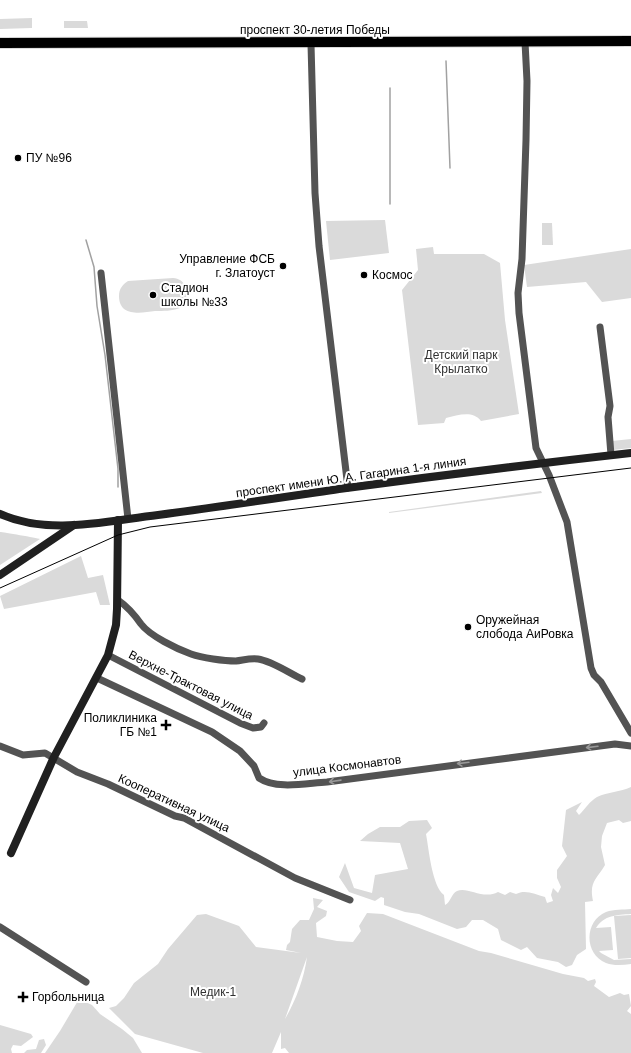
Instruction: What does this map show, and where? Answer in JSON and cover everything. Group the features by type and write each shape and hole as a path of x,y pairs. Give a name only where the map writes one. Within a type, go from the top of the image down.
{"main road":[{"name":"проспект 30-летия Победы","path":"0,43 311,44 631,41"},
{"name":"проспект имени Ю. А. Гагарина 1-я линия","path":"0,514 26,523 74,526 348,488 631,453"},
{"path":"11,854 54,758 108,655 116,625 118,600 118,520"},
{"path":"0,575 74,526"}],"street":[{"path":"525,42 527,81 526,145 522,259 518,293 536,448 543,464 549,487 567,522 591,668 631,732"},
{"path":"311,44 315,194 319,246 348,488"},
{"path":"101,273 128,519"},
{"path":"600,327 610,406 608,417 611,455"},
{"path":"118,600 136,615 142,625 150,631 169,644 192,654 209,658 235,661 250,658 259,659 302,679"},
{"name":"Верхне-Трактовая улица","path":"108,655 240,723 253,728 261,727 264,723"},
{"name":"улица Космонавтов","path":"97,678 212,732 240,751 254,766 259,778 265,782 287,784 327,782 615,744 631,746"},
{"name":"Кооперативная улица","path":"0,746 23,754 45,753 77,772 108,784 175,816 184,818 295,878 350,900"},
{"path":"0,927 53,959 86,982"}],"green space":[{"path":"32,18 32,28 0,29 0,19"},
{"path":"64,21 87,21 88,28 64,28"},
{"path":"385,220 389,253 330,260 326,221"},
{"path":"542,223 552,223 553,245 542,245"},
{"name":"Детский парк Крылатко","path":"433,247 434,254 484,254 500,263 505,320 519,414 481,421 474,415 465,414 446,418 444,423 418,425 402,290 418,270 416,249"},
{"path":"631,249 631,298 602,302 586,282 527,287 524,265"},
{"name":"Стадион школы №33","path":"173,278 183,282 186,288 186,300 180,308 168,311 137,313 127,311 120,303 120,289 128,281"},
{"path":"631,439 631,448 613,450 612,441"},
{"path":"541,491 542,493 389,513 389,512"},
{"path":"0,532 20,535 40,539 0,565"},
{"path":"81,556 88,578 103,575 110,605 100,605 96,592 4,609 0,596"},
{"path":"631,787 631,821 623,823 619,820 607,823 602,836 601,847 605,865 593,885 593,901 585,902 586,949 577,955 572,965 566,967 558,962 537,958 527,947 521,950 501,940 498,929 483,920 472,920 466,927 457,929 419,914 405,912 384,905 384,898 381,897 375,901 349,892 339,877 345,863 354,888 372,893 375,875 408,869 400,843 360,841 380,827 400,827 409,821 427,820 432,828 426,834 432,867 437,884 444,895 445,905 449,902 455,892 461,890 487,895 498,892 505,895 510,892 516,894 530,892 545,897 547,903 553,901 551,895 553,888 558,893 561,887 557,878 557,870 567,856 562,846 566,810 582,802 576,811 579,815 597,797"},
{"name":"Медик-1","path":"313,898 323,900 317,907 327,911 326,916 316,923 317,937 337,941 353,942 361,931 359,926 367,913 383,914 479,951 491,953 563,974 584,978 588,981 595,979 596,982 594,986 609,997 620,993 624,995 629,994 631,1006 627,1011 631,1014 631,1053 289,1053 285,1048 281,1049 281,1032 272,1053 203,1053 135,1034 109,1008 116,1006 124,998 134,983 158,964 168,949 197,915 206,914 239,926 256,947 301,953 286,950 287,945 290,942 292,929 300,920 309,920 314,909","holes":["307,957 299,989 285,1019"]},
{"path":"631,909 631,914 611,916 603,920 596,928 611,927 613,950 599,951 601,953 614,960 631,959 631,964 615,965 606,963 599,959 591,945 591,930 594,922 599,916 606,912"},
{"path":"631,915 631,958 618,959 614,916"},
{"path":"79,999 92,1005 100,1014 133,1038 142,1053 45,1053"},
{"path":"0,1025 31,1034 33,1037 21,1046 13,1045 11,1049 12,1053 0,1053"},
{"path":"44,1039 46,1045 41,1053 24,1053 27,1050 36,1049 39,1040"}],"waterway":[{"path":"446,61 450,168"},
{"path":"390,88 390,204"},
{"path":"86,240 94,267 97,306 105,355 118,469 118,487"}],"tram line":[{"path":"0,588 118,535 150,527 631,468"}],"place":[{"name":"ПУ №96","path":"18,158"},
{"name":"Управление ФСБ г. Златоуст","path":"283,266"},
{"name":"Космос","path":"364,275"},
{"name":"Стадион школы №33","path":"153,295"},
{"name":"Оружейная слобода АиРовка","path":"468,627"},
{"name":"Поликлиника ГБ №1","path":"166,725"},
{"name":"Горбольница","path":"23,997"}]}
